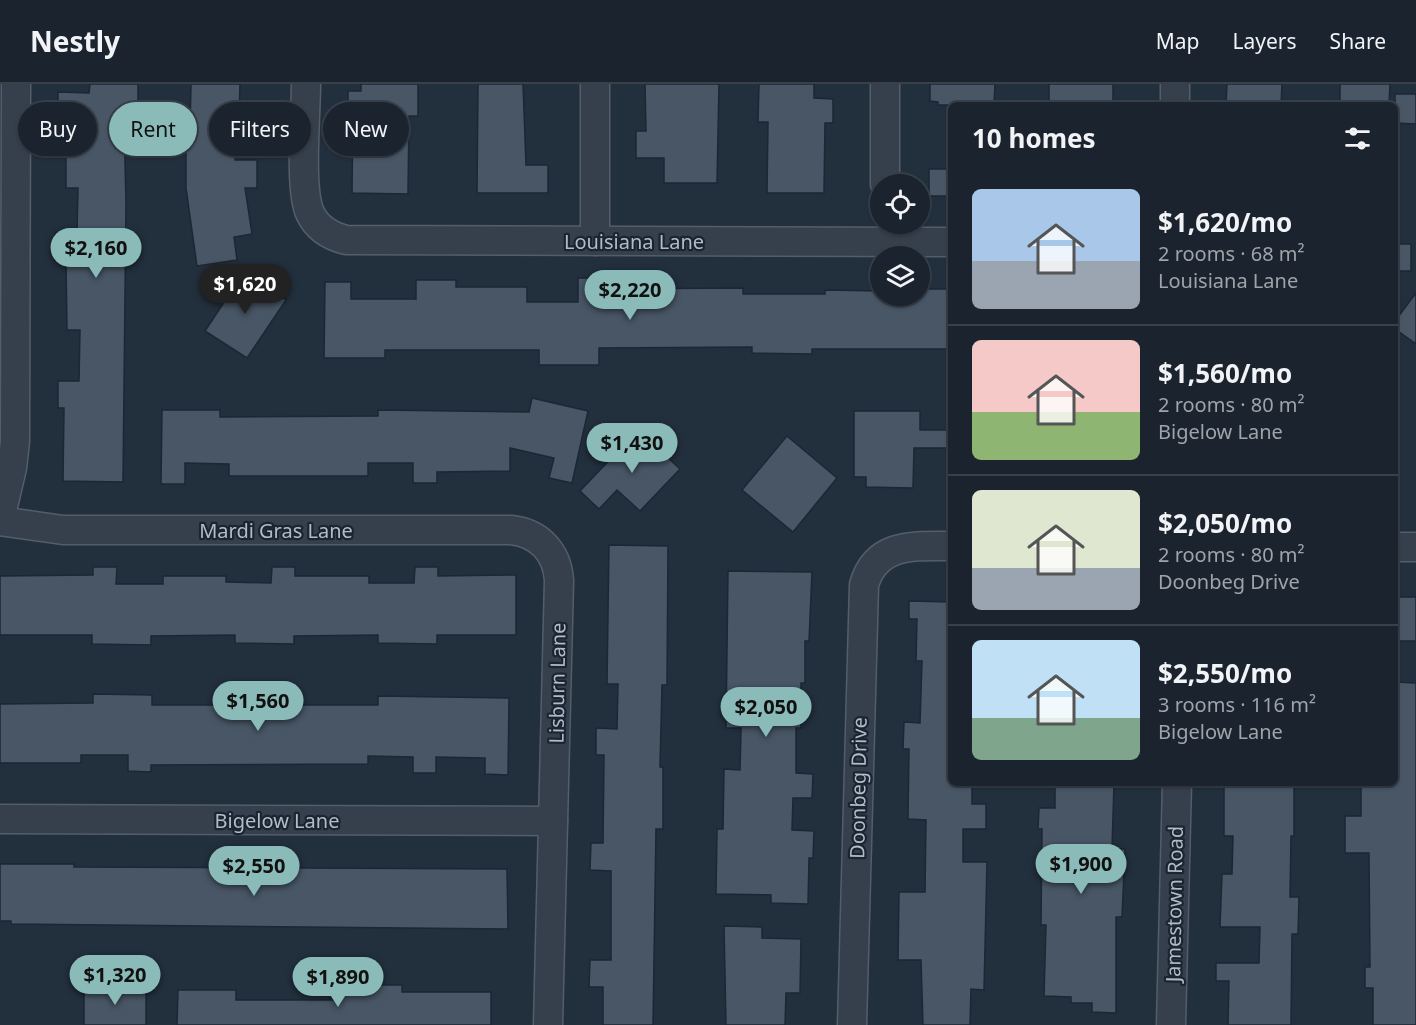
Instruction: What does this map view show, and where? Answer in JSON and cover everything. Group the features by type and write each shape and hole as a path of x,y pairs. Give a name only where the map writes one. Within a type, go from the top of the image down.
{"street":[{"path":"0,520 12,468 15,441 8,191 16,84"},
{"name":"Louisiana Lane","path":"306,84 306,200 311,214 320,227 332,235 353,241 595,241 870,233"},
{"path":"595,84 595,241"},
{"path":"885,84 885,174"},
{"path":"1175,84 1175,102"},
{"name":"Louisiana Lane","path":"892,234 948,242"},
{"name":"Mardi Gras Lane","path":"0,520 63,530 511,530 535,537 548,548"},
{"name":"Doonbeg Drive","path":"852,1025 863,593 866,576 881,556 903,547 948,546"},
{"path":"1398,547 1416,547"},
{"name":"Lisburn Lane","path":"548,548 556,563 559,580 548,1025"},
{"name":"Jamestown Road","path":"1171,1025 1177,786"},
{"name":"Bigelow Lane","path":"0,819 553,821"}],"building":[{"path":"90,84 138,84 138,102 109,102 109,156 125,156 123,482 63,481 64,408 58,408 58,381 79,381 80,330 67,330 66,260 55,260 55,232 77,233 78,188 66,188 66,156 97,156 97,102 58,102 58,92 89,93"},
{"path":"191,84 240,84 240,102 209,102 209,156 235,156 235,160 257,160 257,188 245,188 252,234 234,237 237,260 197,266 186,188 186,156 197,156 197,102 191,102"},
{"path":"361,84 418,84 418,116 409,116 409,102 348,102 348,91 361,91"},
{"path":"478,84 523,84 526,165 548,165 548,193 477,193"},
{"path":"645,84 719,84 717,183 664,183 664,158 636,158 636,131 646,131"},
{"path":"759,84 814,84 814,98 833,99 833,123 825,123 824,193 767,193 768,122 758,122"},
{"path":"930,84 995,84 994,102 948,102 948,105 938,105 938,102 930,101"},
{"path":"1049,84 1113,84 1113,102 1049,102"},
{"path":"1227,84 1282,84 1281,102 1226,102"},
{"path":"1340,84 1390,84 1389,102 1340,102"},
{"path":"1395,94 1416,94 1416,124 1398,123 1398,102 1395,102"},
{"path":"352,156 408,156 408,194 352,193"},
{"path":"929,169 948,169 948,196 930,196"},
{"path":"1398,244 1411,244 1411,271 1398,271"},
{"path":"244,272 286,300 247,358 205,331"},
{"path":"578,278 599,278 599,289 743,288 743,294 825,294 825,290 870,291 870,306 930,306 930,289 948,289 948,349 812,349 812,354 752,353 752,347 599,348 599,365 539,365 539,350 385,350 385,358 324,358 325,282 351,282 351,299 416,299 416,280 456,280 456,287 527,287 527,302 578,302"},
{"path":"1416,293 1416,344 1398,331 1398,317"},
{"path":"532,398 588,411 572,483 549,478 554,458 510,448 510,471 437,472 437,483 413,483 413,463 368,463 368,476 229,476 229,464 185,463 185,484 161,484 162,410 220,410 220,417 378,416 378,410 529,412"},
{"path":"854,411 920,411 920,430 948,430 948,448 914,448 913,488 866,487 866,477 854,477"},
{"path":"638,430 680,469 640,511 617,490 599,509 580,491"},
{"path":"787,436 837,478 793,532 742,490"},
{"path":"609,545 668,546 667,685 662,685 660,767 663,767 663,829 656,829 653,1025 603,1025 603,987 589,987 590,960 611,960 611,871 590,870 591,843 603,843 604,755 596,755 596,728 617,729 618,684 607,684"},
{"path":"93,567 117,567 116,584 163,584 163,576 226,576 226,582 271,583 272,567 295,567 295,576 369,576 369,583 414,583 415,567 438,567 438,576 516,575 516,635 437,635 437,644 378,643 378,635 294,636 294,644 235,643 235,635 151,636 151,645 92,644 92,635 0,635 0,576 93,575"},
{"path":"728,571 812,572 809,641 805,641 805,683 801,683 801,728 796,728 796,773 813,774 812,798 793,798 792,830 814,831 813,858 809,858 808,904 771,903 771,895 716,894 717,829 723,829 724,769 740,770 741,728 726,728"},
{"path":"1398,597 1416,597 1416,641 1398,641"},
{"path":"909,601 948,602 948,786 972,786 972,804 986,804 986,829 963,829 963,862 987,862 984,990 971,989 970,1025 923,1025 921,960 898,960 899,892 925,892 926,820 908,819 909,749 903,749 904,722 920,723 922,661 916,661 917,619 909,619"},
{"path":"1398,682 1416,683 1416,1025 1373,1025 1373,988 1365,988 1365,967 1370,967 1369,853 1345,853 1345,816 1361,816 1361,786 1398,786"},
{"path":"93,694 152,695 152,705 378,705 378,696 509,698 508,775 485,774 485,758 436,757 436,773 413,773 413,757 368,756 368,764 151,765 151,772 128,771 128,755 81,755 81,763 0,763 0,704 93,703"},
{"path":"1055,786 1114,786 1112,849 1125,849 1122,917 1116,917 1116,1013 1092,1012 1092,1003 1071,1003 1071,997 1044,996 1046,925 1041,925 1042,829 1038,829 1039,808 1055,808"},
{"path":"1224,786 1294,786 1294,836 1291,836 1290,897 1299,897 1298,934 1292,934 1291,1025 1228,1025 1229,981 1216,981 1216,963 1259,963 1260,927 1220,927 1222,874 1232,874 1233,836 1224,836"},
{"path":"0,864 74,864 74,867 507,869 508,929 11,924 11,921 0,921"},
{"path":"724,926 762,927 762,938 801,939 800,993 786,993 785,1025 726,1025"},
{"path":"340,985 402,985 402,992 491,992 491,1025 177,1025 178,990 236,990 236,1000 340,1000"},
{"path":"84,988 146,988 146,1025 84,1025"}]}
